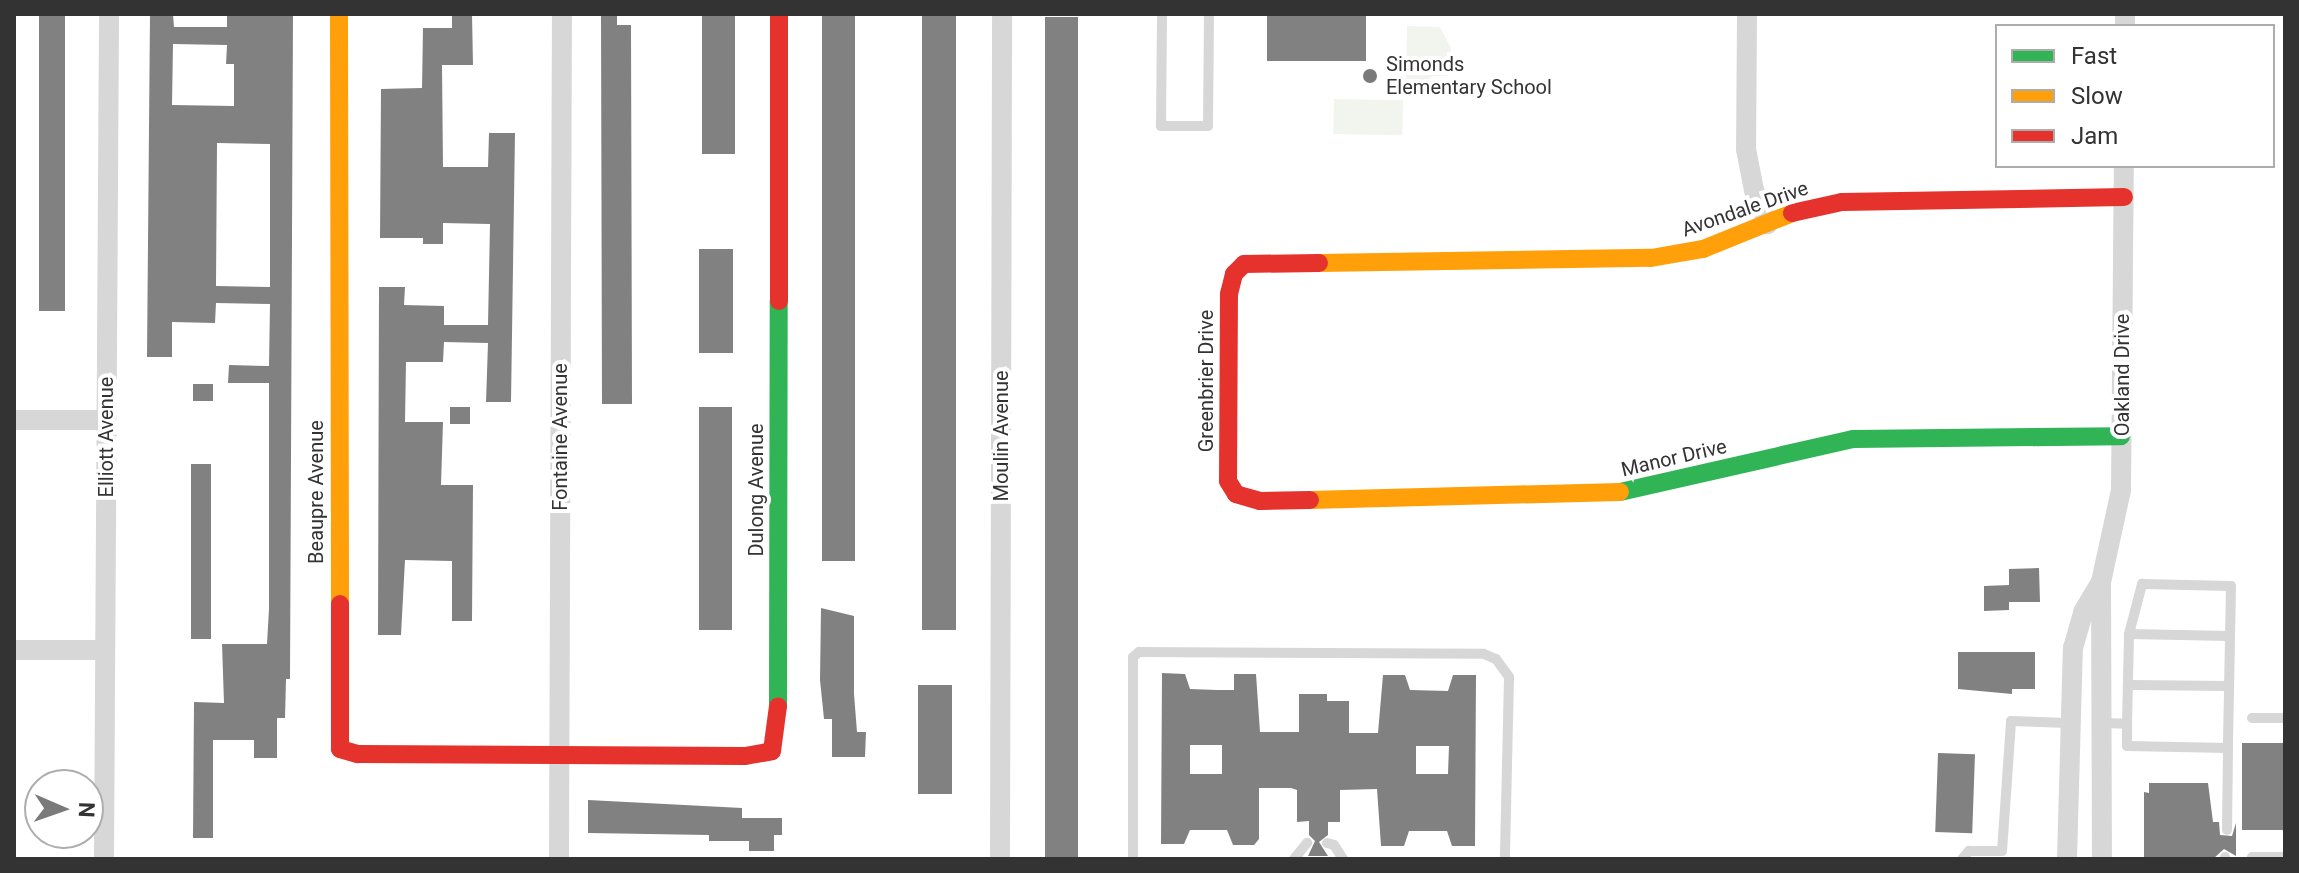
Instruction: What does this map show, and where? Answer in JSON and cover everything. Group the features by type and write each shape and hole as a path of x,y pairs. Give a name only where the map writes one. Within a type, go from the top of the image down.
{"street":[{"name":"Elliott Avenue","path":"104,859 109,14"},
{"name":"Beaupre Avenue","path":"339,14 340,749 358,754 559,754"},
{"name":"Fontaine Avenue","path":"559,859 562,14"},
{"name":"Dulong Avenue","path":"559,754 758,755 776,744 779,14"},
{"name":"Moulin Avenue","path":"1000,859 1002,14"},
{"path":"1747,14 1746,149 1754,190 1768,224"},
{"name":"Oakland Drive","path":"2067,859 2068,723 2078,629 2101,582 2117,518 2124,168"},
{"name":"Avondale Drive","path":"1237,269 1261,262 1651,258 1703,249 1768,224 1842,202 2124,197"},
{"name":"Greenbrier Drive","path":"1236,494 1228,481 1229,294 1237,269"},
{"path":"14,420 106,420"},
{"name":"Manor Drive","path":"1236,494 1260,501 1579,497 1643,489 1853,439 2121,436"},
{"name":"Oakland Drive","path":"2101,582 2102,859"},
{"path":"14,650 105,650"},
{"path":"2068,723 2103,723"}],"lane":[{"path":"1162,14 1161,126 1208,126 1209,14"},
{"path":"2227,830 2231,586 2142,584 2129,634 2127,746 2228,748"},
{"path":"2129,634 2230,636"},
{"path":"1133,859 1133,657 1139,652 1484,654 1496,659 1509,677 1505,859"},
{"path":"2129,685 2229,686"},
{"path":"2252,718 2285,718"},
{"path":"1962,859 1969,851 2002,851 2011,721 2068,723"},
{"path":"2103,723 2127,724"},
{"path":"1294,859 1307,843"},
{"path":"1327,843 1334,845 1343,859"},
{"path":"2252,857 2285,857"}],"shaded area":[{"path":"1407,26 1440,27 1451,48 1448,76 1433,76 1406,96"},
{"path":"1334,99 1403,100 1402,135 1333,134"}],"building":[{"path":"39,14 65,14 65,311 39,311"},
{"path":"150,14 173,14 174,27 227,27 227,14 293,14 290,679 286,679 285,718 277,718 277,758 254,758 254,740 213,740 213,838 193,838 194,702 224,703 222,644 267,644 269,609 269,383 228,383 229,365 269,366 270,304 216,303 215,323 172,322 172,357 147,357","holes":["173,44 227,45 226,64 234,64 234,106 172,105","217,143 270,144 270,287 216,286"]},
{"path":"452,14 472,14 473,65 442,65 443,167 488,167 489,133 515,133 511,402 486,402 488,343 444,342 443,362 406,362 405,422 443,422 441,485 473,485 472,621 452,621 452,561 405,560 401,635 378,635 379,287 405,287 404,305 444,306 444,325 488,325 490,224 443,223 443,244 423,244 423,238 380,238 381,89 422,88 423,28 452,28"},
{"path":"601,14 617,14 617,25 631,25 632,404 602,404"},
{"path":"702,14 735,14 735,154 702,154"},
{"path":"822,14 855,14 855,561 822,561"},
{"path":"922,14 956,14 956,630 922,630"},
{"path":"1267,14 1366,14 1366,61 1267,61"},
{"path":"1045,17 1078,17 1078,859 1045,859"},
{"path":"699,249 733,249 733,353 699,353"},
{"path":"193,384 213,384 213,401 193,401"},
{"path":"450,407 470,407 470,424 450,424"},
{"path":"699,407 732,407 732,630 699,630"},
{"path":"191,464 211,464 211,639 191,639"},
{"path":"2039,568 2040,602 2009,602 2009,610 1984,611 1984,586 2009,585 2009,569"},
{"path":"821,608 854,616 854,694 857,732 866,732 865,757 832,757 832,719 824,719 820,680"},
{"path":"1958,652 2035,652 2035,689 2012,689 2012,694 1958,689"},
{"path":"1162,673 1185,674 1190,689 1217,690 1234,690 1234,674 1256,674 1260,732 1299,732 1299,694 1327,694 1327,701 1349,701 1349,733 1378,733 1383,675 1405,675 1410,690 1448,691 1453,675 1476,675 1475,846 1452,846 1447,831 1409,831 1404,846 1381,846 1377,789 1340,790 1340,822 1328,822 1328,835 1319,842 1328,856 1308,856 1315,841 1309,835 1309,821 1297,822 1297,790 1291,788 1259,788 1259,839 1254,845 1233,845 1227,830 1190,830 1184,844 1161,844","holes":["1190,745 1222,745 1222,774 1190,774","1416,746 1449,746 1448,774 1416,774"]},
{"path":"918,685 952,685 952,794 918,794"},
{"path":"2242,743 2285,743 2285,830 2242,830"},
{"path":"1938,753 1975,754 1972,833 1935,832"},
{"path":"2149,783 2208,783 2213,822 2219,822 2220,835 2232,836 2236,823 2236,856 2224,849 2213,859 2144,859 2144,792 2149,793"},
{"path":"588,800 742,808 742,818 782,818 782,835 774,835 774,851 749,851 749,841 709,841 709,835 588,833"}],"traffic: fast":[{"path":"778,706 779,301"},
{"path":"1620,492 1853,439 2121,436"}],"traffic: slow":[{"path":"339,14 340,604"},
{"path":"1319,263 1651,258 1703,249 1792,213"},
{"path":"1310,500 1620,492"}],"traffic: jam":[{"path":"779,14 779,301"},
{"path":"1792,213 1842,202 2124,197"},
{"path":"1310,500 1260,501 1236,494 1228,481 1229,294 1234,274 1244,264 1319,263"},
{"path":"340,604 340,749 358,754 745,756 772,751 778,706"}],"place":[{"name":"Simonds Elementary School","path":"1370,76"}]}
